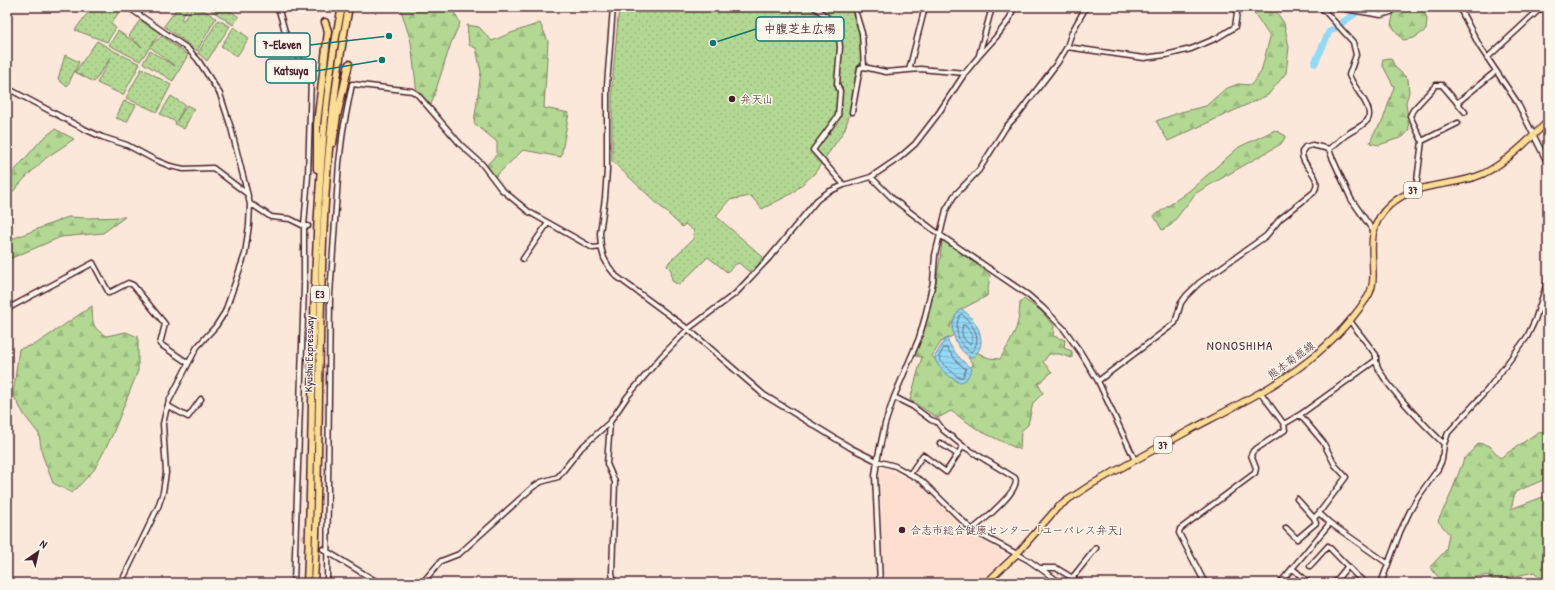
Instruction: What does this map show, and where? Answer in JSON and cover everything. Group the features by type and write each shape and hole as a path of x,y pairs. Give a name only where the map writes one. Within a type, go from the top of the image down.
{"highway":[{"name":"Kyushu Expressway","path":"307,583 315,248 323,132 330,72 342,7"},
{"name":"Kyushu Expressway","path":"314,583 321,279 325,200 335,91 349,7"},
{"path":"315,248 317,124 328,30 325,22"},
{"path":"325,200 337,116 349,64"}],"main road":[{"name":"熊本菊鹿線","path":"986,583 1016,555 1057,508 1069,498 1135,460 1261,393 1293,373 1324,348 1350,321 1369,295 1372,281 1371,248 1374,232 1378,220 1388,206 1399,197 1416,189 1466,179 1482,174 1506,159 1534,136 1548,122"}],"street":[{"path":"121,583 158,507 163,492 166,473 163,424 168,406 197,347 216,326 225,312 244,254 249,225 250,204 231,128 220,94 198,60 188,49 128,7"},
{"path":"278,7 286,36 294,47 306,73 311,77 304,273 303,366 294,583"},
{"path":"613,7 607,85 607,170 600,233 601,247 609,267 616,276 688,329 764,395 851,448 877,461 895,466 922,481 935,492 972,530 1016,555 1028,560 1061,583"},
{"path":"814,7 826,16 834,26 839,37 840,47 837,84 840,91 838,116 812,150 844,185"},
{"path":"854,7 862,33 864,67"},
{"path":"856,13 857,7"},
{"path":"909,70 925,7"},
{"path":"979,56 992,7"},
{"path":"422,583 441,561 459,554 479,538 516,501 533,487 541,482 558,478 582,448 610,422 627,397 688,329 736,293 769,258 817,200 828,192 844,185 871,177 899,158 915,144 938,114 965,73 1009,20 1014,7"},
{"path":"880,583 875,476 877,461 885,424 894,397 919,338 933,282 935,255 946,210 954,196 979,170 1006,127 1047,79 1067,47 1072,32 1086,7"},
{"path":"1067,47 1144,58 1166,56 1191,49 1217,38 1235,27 1237,13 1235,7"},
{"path":"1321,7 1353,42 1356,55 1349,75 1369,112 1369,119 1367,123 1342,138 1329,149"},
{"path":"1334,7 1364,13 1386,14 1391,12 1395,7"},
{"path":"1459,7 1473,35 1487,58 1517,102 1548,164"},
{"path":"1487,58 1542,7"},
{"path":"852,112 860,68 864,67 886,72 920,69 965,73"},
{"path":"1457,103 1496,71"},
{"path":"327,583 325,551 328,366 333,227 343,130 352,84 412,91 417,94 461,145 482,164 501,189 529,212 593,248 601,247"},
{"path":"1416,189 1422,140 1410,118 1412,110 1436,85 1440,84 1465,112"},
{"path":"7,88 82,128 102,137 127,145 170,166 184,168 213,168 247,193"},
{"path":"1422,140 1458,123"},
{"path":"1098,380 1175,323 1181,303 1186,296 1199,284 1266,236 1280,219 1314,192 1317,184 1312,173 1303,160 1302,152 1305,147 1312,145 1329,149"},
{"path":"1329,149 1351,199 1374,232"},
{"path":"871,177 893,199 940,234 1028,295 1064,329 1098,380 1135,460"},
{"path":"250,204 271,217 290,219 306,226"},
{"path":"523,259 548,223"},
{"path":"7,309 93,263 109,293 128,283 133,285 165,324 160,344 188,363"},
{"path":"1381,583 1387,564 1410,511 1418,496 1438,469 1443,456 1444,444 1448,433 1488,389 1527,337 1535,320 1548,280"},
{"path":"1350,321 1376,355 1376,360 1390,386 1444,444"},
{"path":"1284,424 1300,415 1376,360"},
{"path":"1205,583 1181,538 1179,533 1180,529 1255,473 1256,468 1251,455 1253,452 1285,430 1284,424 1261,393"},
{"path":"894,397 912,406 931,420 937,422 943,430 963,446 1009,474 1017,481 1017,484 1012,492 972,530"},
{"path":"168,406 188,417 201,399"},
{"path":"1300,415 1323,442 1335,465 1345,476 1345,479 1314,518"},
{"path":"610,422 608,464 615,482 612,573 614,583"},
{"path":"940,443 957,454"},
{"path":"910,474 923,455 946,472 963,446"},
{"path":"1286,528 1298,539 1316,523 1314,518 1297,499"},
{"path":"1319,513 1330,523 1387,564"},
{"path":"1280,583 1330,523"},
{"path":"296,534 301,536"},
{"path":"1310,566 1328,546 1366,583"},
{"path":"1072,578 1096,548"},
{"path":"325,551 378,583"},
{"path":"1334,583 1348,566"},
{"path":"1039,568 1056,568 1081,583"},
{"path":"1293,569 1309,583"}],"shaded area":[{"path":"885,468 919,485 933,495 972,534 998,550 1002,554 1003,559 988,575 976,583 884,583 880,471"}],"green space":[{"path":"92,7 119,7 121,9 111,24 116,28 107,42 75,30"},
{"path":"178,7 189,7 181,19 184,20 192,7 198,7 216,18 197,51 164,26"},
{"path":"207,7 224,7 239,17 233,25"},
{"path":"400,7 451,7 460,23 451,43 430,108 417,94 411,42"},
{"path":"619,7 852,7 860,34 862,53 850,114 844,131 814,174 791,194 762,209 751,196 729,200 716,216 763,257 754,272 748,271 739,263 727,272 708,257 679,285 672,281 671,270 667,266 669,262 693,239 694,231 685,224 682,227 612,161 612,87"},
{"path":"1247,7 1273,7 1284,23 1289,47 1286,73 1268,95 1168,141 1156,121 1181,112 1206,106 1225,89 1238,84 1251,85 1261,72 1270,37 1257,17"},
{"path":"1395,7 1423,7 1427,19 1426,30 1414,38 1403,40 1391,25"},
{"path":"140,20 160,33 151,45 162,36 188,55 173,81 143,63 150,51 175,66 150,47 140,61 109,45 118,31 142,47 129,36"},
{"path":"218,20 230,26 207,61 198,53"},
{"path":"540,23 548,41 544,108 569,113 561,157 523,150 495,177 485,167 497,154 497,142 474,123 481,72 476,48 469,45 467,25 479,27 492,41"},
{"path":"234,27 249,38 237,56 221,46"},
{"path":"97,41 140,64 123,95 97,83 111,57 94,82 75,72"},
{"path":"65,55 79,62 67,87 58,79"},
{"path":"1391,58 1395,67 1408,79 1409,92 1406,102 1409,130 1403,137 1379,145 1370,143 1374,133 1383,120 1394,87 1382,64 1383,59"},
{"path":"142,68 171,85 157,112 126,98"},
{"path":"171,96 185,105 177,121 187,105 194,109 184,129 175,124 176,122 160,114"},
{"path":"124,101 136,105 127,122 116,118"},
{"path":"55,129 74,139 46,158 7,198 7,188 10,176 41,140"},
{"path":"1275,130 1286,136 1281,144 1196,193 1171,225 1162,230 1154,216 1189,191 1239,147"},
{"path":"68,217 125,217 103,233 61,237 7,260 7,241"},
{"path":"946,241 990,275 987,296 960,310 950,327 955,331 954,335 941,342 932,356 957,382 973,365 968,357 974,351 989,358 1000,359 1017,326 1020,302 1024,299 1041,311 1054,326 1053,336 1065,340 1064,348 1072,351 1072,358 1059,354 1049,354 1043,362 1052,372 1038,384 1043,393 1033,403 1028,425 1021,431 1020,450 980,431 951,411 938,418 910,400 922,357 915,356 932,299 942,242"},
{"path":"92,306 92,317 95,327 101,333 106,336 126,332 138,337 138,371 111,438 94,470 72,493 53,483 42,454 39,434 25,416 13,395 19,349 36,344"},
{"path":"1548,432 1548,478 1515,492 1511,509 1548,495 1548,583 1546,583 1534,572 1494,581 1487,575 1466,579 1465,583 1441,583 1430,567 1446,550 1449,534 1438,521 1450,496 1464,459 1479,443 1490,446 1500,458 1537,433"}],"water":[{"path":"961,309 972,318 980,332 980,346 977,353 971,358 960,348 954,335 953,321"},
{"path":"946,338 958,356 972,369 966,380 961,382 957,381 944,372 935,360 935,356"}],"waterway":[{"path":"1315,63 1329,32 1363,8 1383,9 1386,7"}],"tunnel":[{"path":"311,77 352,84"},
{"path":"308,226 331,227"},
{"path":"305,366 326,366"},
{"path":"301,536 309,541"}],"place":[{"name":"7-Eleven","path":"389,36"},
{"name":"中腹芝生広場","path":"713,43"},
{"name":"Katsuya","path":"382,60"},
{"name":"弁天山","path":"732,99"},
{"name":"合志市総合健康センター「ユーパレス弁天」","path":"902,530"}],"district":[{"name":"NONOSHIMA","path":"1240,345"}]}
